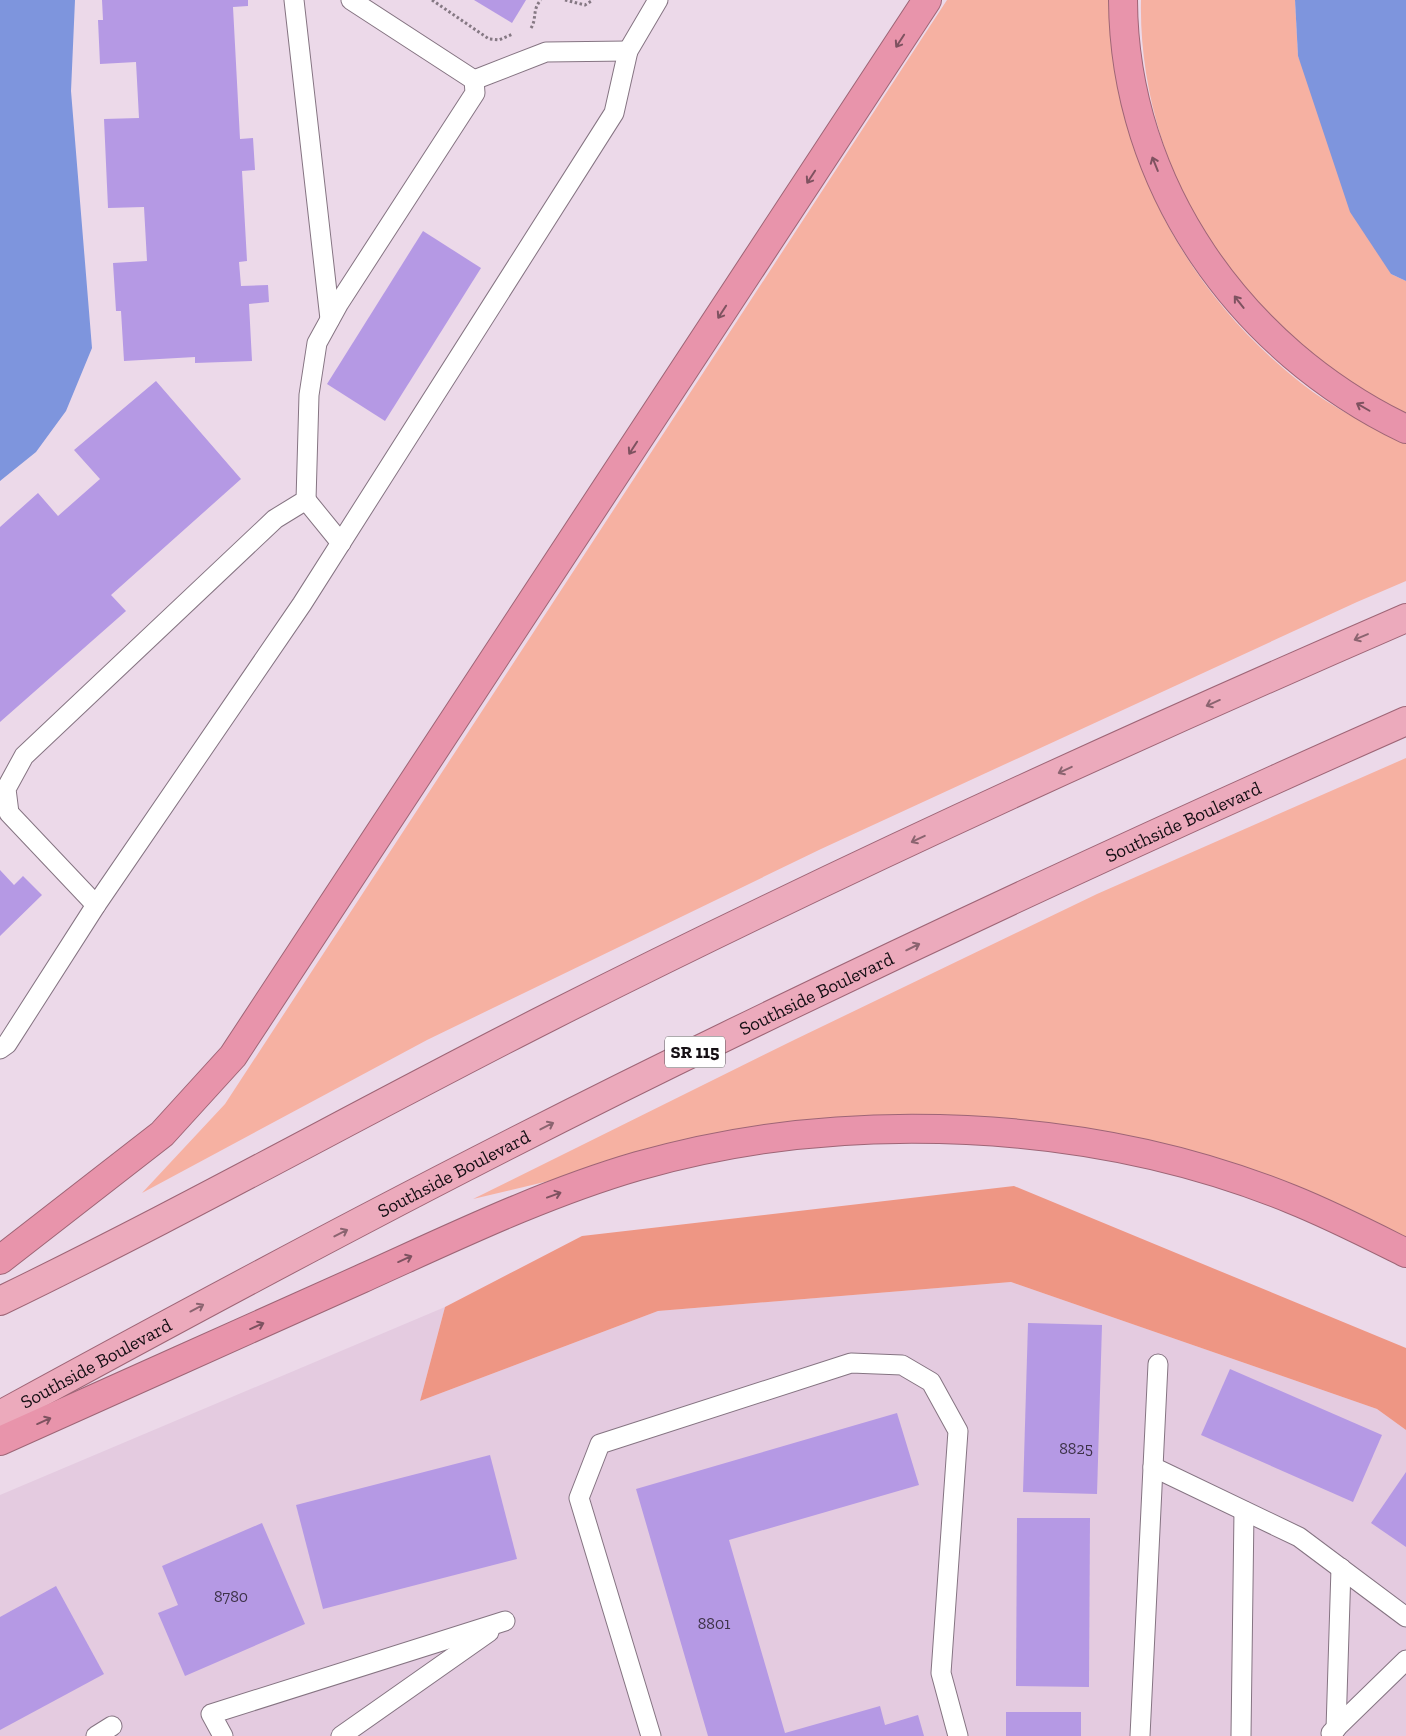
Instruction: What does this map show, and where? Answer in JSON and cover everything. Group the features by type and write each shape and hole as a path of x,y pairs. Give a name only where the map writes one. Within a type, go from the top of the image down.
{"highway":[{"path":"0,1260 162,1134 233,1056 927,0"},
{"path":"1124,0 1129,64 1138,113 1169,198 1193,240 1247,312 1309,371 1344,395 1406,429"},
{"path":"0,1301 86,1259 362,1113 670,957 1039,782 1406,618"},
{"name":"Southside Boulevard","path":"0,1414 204,1304 726,1036 1163,829 1406,721"},
{"path":"0,1441 520,1207 640,1166 766,1139 903,1128 1034,1135 1105,1146 1165,1159 1230,1177 1290,1198 1406,1253"}],"lane":[{"path":"294,0 330,319"},
{"path":"351,0 474,80"},
{"path":"0,1049 7,1044 96,905 341,543 614,113 628,51 658,0"},
{"path":"474,80 546,52 628,51"},
{"path":"341,543 306,500 309,396 317,343 330,319 475,93 474,80"},
{"path":"96,905 10,813 6,789 14,772 24,756 276,520 306,500"},
{"path":"651,1736 579,1498 600,1444 850,1362 902,1365 931,1382 958,1431 941,1673 958,1736"},
{"path":"1140,1736 1158,1364"},
{"path":"1153,1467 1300,1537 1406,1617"},
{"path":"1241,1736 1244,1511"},
{"path":"1332,1732 1342,1568"},
{"path":"223,1736 211,1714 505,1620 341,1736"},
{"path":"1332,1732 1406,1660"},
{"path":"96,1736 112,1726"}],"path":[{"path":"432,0 489,39 499,40 516,33"},
{"path":"524,30 532,28 536,4 541,0"},
{"path":"565,0 585,6 592,0"}],"shaded area":[{"path":"947,0 1112,0 1116,68 1125,115 1139,159 1156,202 1178,244 1204,282 1233,319 1265,352 1313,392 1365,423 1406,443 1406,581 821,849 427,1040 142,1193 225,1104"},
{"path":"1141,0 1295,0 1298,56 1391,274 1406,281 1406,416 1344,380 1314,359 1236,279 1203,232 1173,169 1152,103 1145,69"},
{"path":"1406,758 1406,1241 986,1119 603,1168 473,1199 794,1040 1097,894"},
{"path":"1014,1186 1406,1348 1406,1430 1377,1409 1011,1282 658,1311 420,1401 445,1307 582,1236"},
{"path":"1011,1282 1377,1409 1406,1430 1406,1736 0,1736 0,1495 445,1307 420,1401 658,1311"}],"water":[{"path":"0,0 75,0 71,91 92,348 66,411 36,452 0,481"},
{"path":"1295,0 1406,0 1406,281 1391,274 1350,212 1298,56"}],"building":[{"path":"102,0 248,0 248,6 233,7 240,139 253,138 255,170 242,171 247,261 239,262 241,286 268,285 269,302 249,304 252,361 195,363 195,357 124,361 121,311 116,311 113,263 147,261 144,207 108,208 104,119 139,118 136,62 100,64 98,20 103,20"},
{"path":"474,0 526,0 512,23"},
{"path":"423,231 481,268 385,421 327,384"},
{"path":"156,381 241,479 111,595 126,611 0,722 0,527 38,493 58,516 100,479 74,450"},
{"path":"0,870 14,885 23,876 42,895 0,936"},
{"path":"1028,1323 1102,1325 1097,1494 1023,1492"},
{"path":"1230,1369 1382,1435 1353,1502 1201,1435"},
{"path":"897,1413 919,1485 729,1540 785,1733 880,1706 885,1725 918,1715 924,1736 708,1736 636,1489"},
{"path":"490,1455 517,1559 323,1609 296,1505"},
{"path":"1406,1472 1406,1547 1371,1523"},
{"path":"1017,1518 1090,1518 1089,1687 1016,1686"},
{"path":"262,1523 305,1624 185,1676 158,1613 178,1605 162,1566"},
{"path":"56,1586 104,1674 0,1730 0,1617"},
{"path":"1006,1712 1081,1712 1081,1736 1006,1736"}]}
